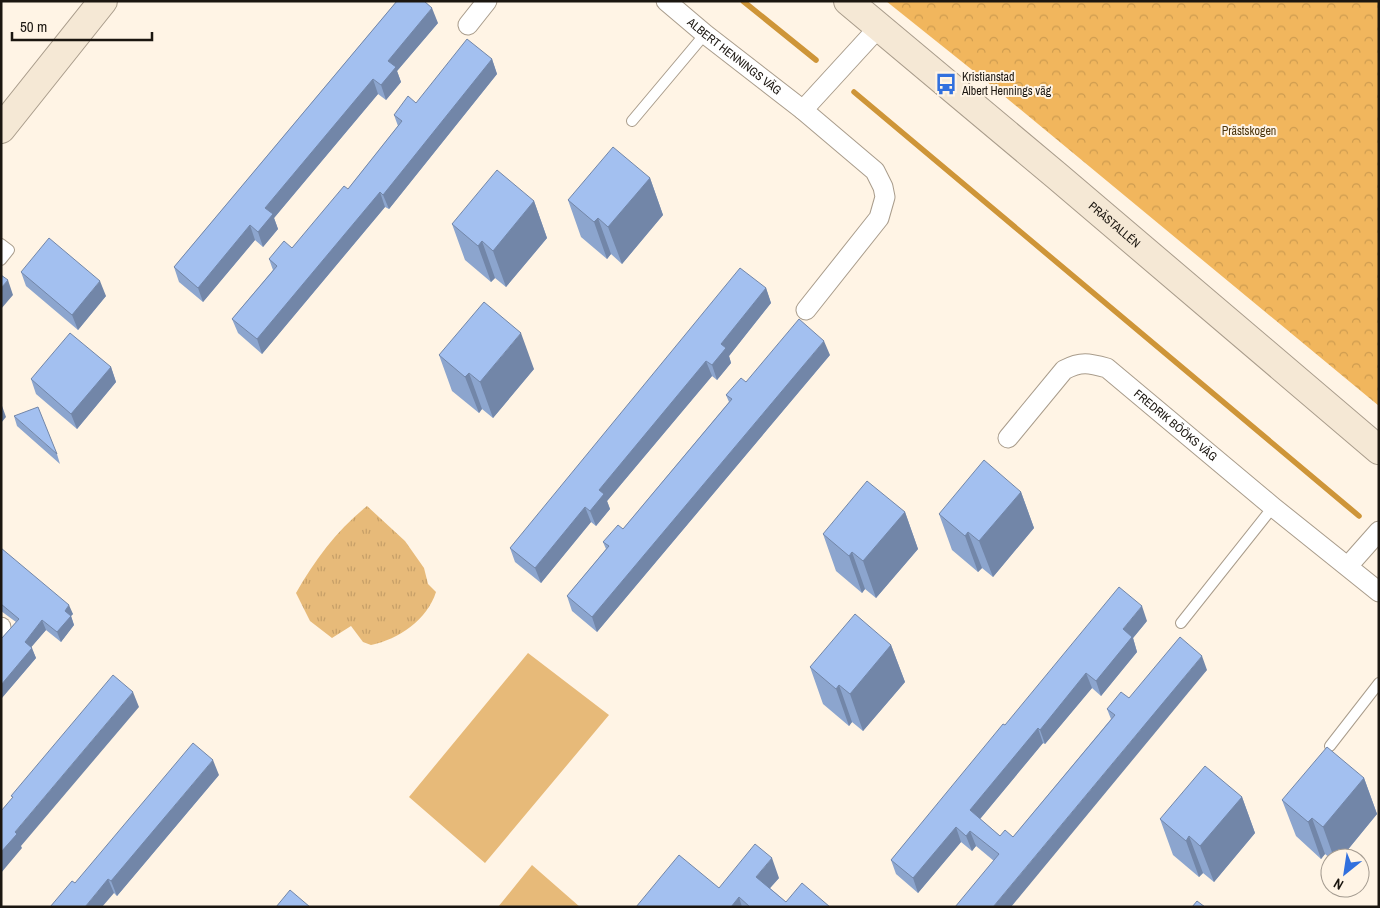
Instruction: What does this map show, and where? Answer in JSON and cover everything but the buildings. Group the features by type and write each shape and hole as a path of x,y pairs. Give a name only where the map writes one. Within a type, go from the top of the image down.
{"street":[{"path":"1,129 103,1"},
{"path":"468,25 487,1"},
{"name":"ALBERT HENNINGS VÄG","path":"666,1 705,34 803,110 876,172 884,187 885,197 879,218 806,310"},
{"name":"PRÄSTALLÉN","path":"848,1 1058,176 1379,450"},
{"path":"803,110 879,27"},
{"name":"FREDRIK BÖÖKS VÄG","path":"1008,438 1064,370 1076,364 1094,364 1107,368 1273,507 1379,592"},
{"path":"1348,566 1379,531"}],"lane":[{"path":"632,121 705,34"},
{"path":"1,244 9,250 1,260"},
{"path":"1181,623 1273,507"},
{"path":"1330,746 1379,684"}],"green space":[{"name":"Prästskogen","path":"886,1 1379,1 1379,406 986,81"},
{"path":"367,506 405,541 424,568 428,584 436,592 426,611 411,627 392,638 371,645 363,642 351,626 332,638 310,621 296,593 327,546"},
{"path":"528,653 609,715 485,863 409,797"},
{"path":"532,865 580,907 498,907"}],"waterway":[{"path":"743,1 816,60"},
{"path":"854,92 1359,516"}],"place":[{"name":"Kristianstad Albert Hennings väg","path":"946,84"}]}
